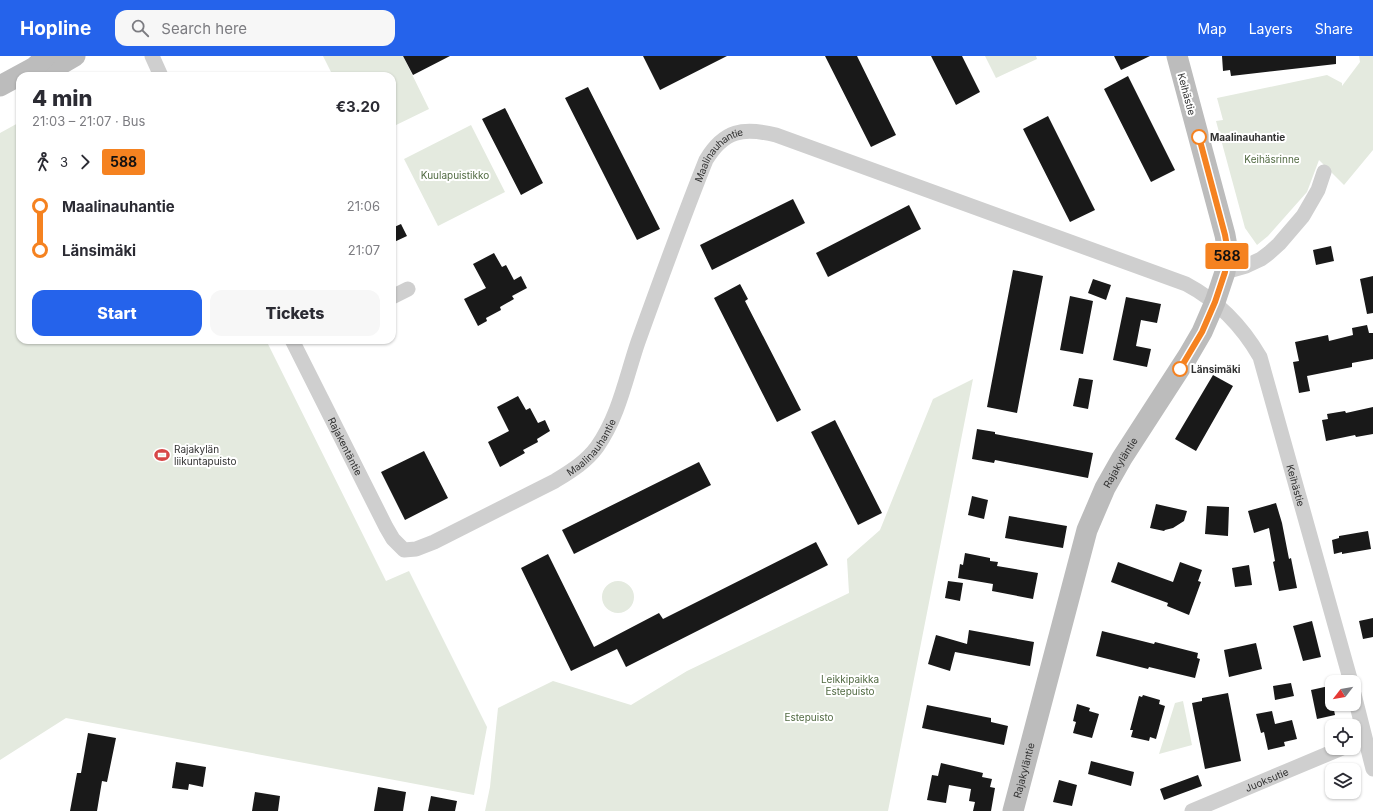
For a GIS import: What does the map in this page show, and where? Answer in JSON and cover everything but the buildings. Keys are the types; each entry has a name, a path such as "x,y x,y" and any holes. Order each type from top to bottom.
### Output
{"street":[{"path":"24,72 41,62 62,63 75,56"},
{"name":"Keihästie","path":"1177,56 1225,235 1228,252 1225,272"},
{"path":"151,57 159,72"},
{"path":"0,86 16,77"},
{"name":"Maalinauhantie","path":"404,550 416,549 434,542 555,481 574,470 585,461 594,450 612,420 640,337 706,160 722,140 738,132 759,131 803,144 1186,284 1199,290 1215,302"},
{"path":"1225,272 1246,266 1261,259 1278,244 1303,216 1318,190 1324,172"},
{"name":"Rajakyläntie","path":"1013,811 1087,530 1105,488 1122,458 1202,332 1215,302 1225,272"},
{"path":"396,295 408,289"},
{"name":"Keihästie","path":"1215,302 1244,332 1260,357 1349,675"},
{"name":"Rajakentäntie","path":"299,344 386,527 393,539 404,550"},
{"path":"1361,742 1373,769"},
{"name":"Juoksutie","path":"1192,811 1325,755"}],"green space":[{"path":"323,56 403,56 429,109 396,125 396,72 331,72"},
{"path":"985,56 1036,56 1037,59 996,78"},
{"name":"Keihäsrinne","path":"1359,56 1373,56 1373,150 1344,185 1319,160 1307,192 1268,236 1257,245 1245,228 1216,121 1223,120 1217,98 1327,75 1342,83 1342,86 1360,62"},
{"name":"Rajakylän liikuntapuisto","path":"16,124 16,344 268,344 386,581 409,571 487,727 474,795 66,718 0,760 0,133"},
{"name":"Kuulapuistikko","path":"471,125 505,192 438,226 404,159"},
{"name":"Estepuisto","path":"973,379 888,811 485,811 490,787 498,708 553,681 631,705 687,671 849,593 847,559 880,530 933,399"},
{"path":"615,581 621,581 631,588 634,597 633,603 627,610 621,613 615,613 605,606 602,600 602,594 609,584"},
{"path":"1183,701 1192,745 1159,754 1175,703"}],"bus line":[{"name":"588","path":"1180,369 1202,332 1215,302 1225,272 1228,252 1225,235 1199,137"}],"place":[{"name":"Maalinauhantie","path":"1199,137"},
{"name":"Länsimäki","path":"1180,369"},
{"name":"Rajakylän liikuntapuisto","path":"162,455"}],"park label":[{"name":"Leikkipaikka Estepuisto","path":"850,684"}]}
